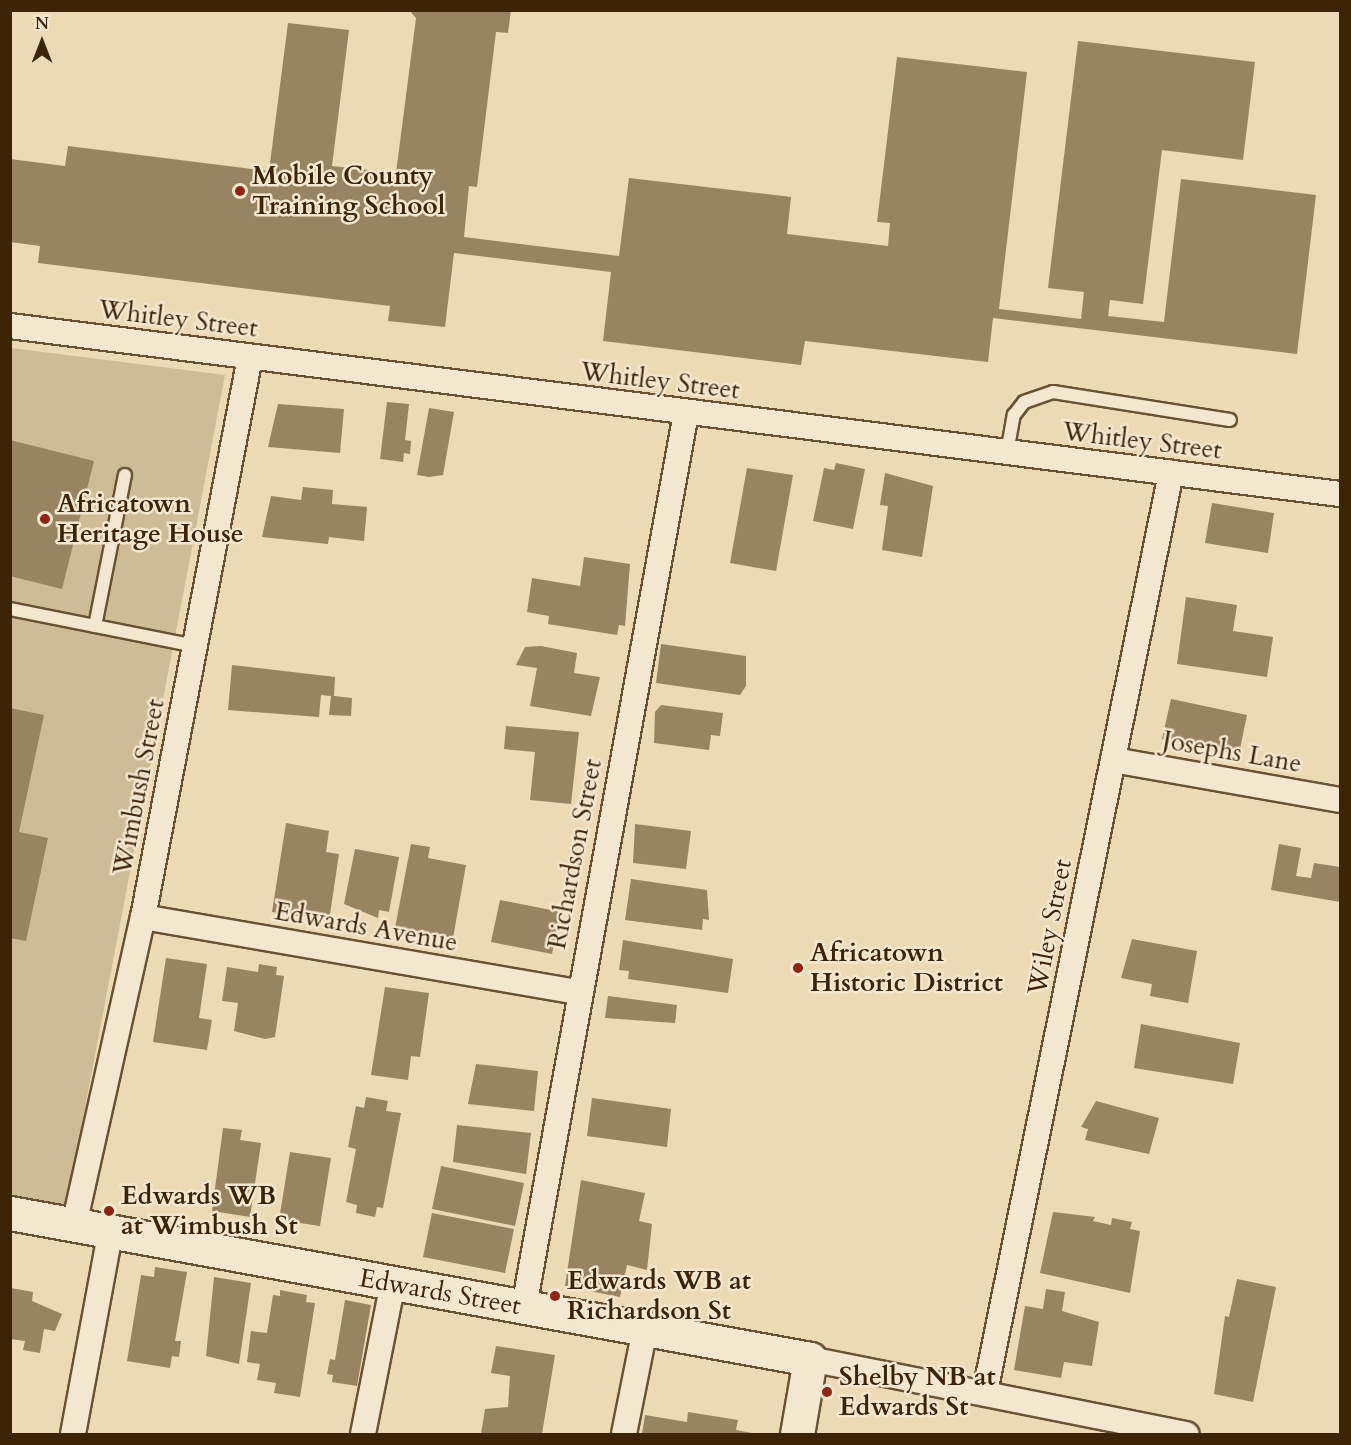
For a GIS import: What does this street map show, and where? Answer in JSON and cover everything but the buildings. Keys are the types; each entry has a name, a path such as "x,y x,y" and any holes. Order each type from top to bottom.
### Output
{"street":[{"name":"Whitley Street","path":"10,326 1341,494"},
{"name":"Wimbush Street","path":"74,1225 143,917 250,357"},
{"name":"Richardson Street","path":"524,1307 579,992 686,413"},
{"name":"Wiley Street","path":"985,1392 1171,473"},
{"name":"Josephs Lane","path":"1113,760 1341,800"},
{"name":"Edwards Avenue","path":"143,917 579,992"},
{"name":"Edwards Street","path":"10,1213 110,1234 810,1359 1187,1434"},
{"path":"73,1434 110,1234"},
{"path":"363,1434 393,1284"},
{"path":"624,1434 645,1329"},
{"path":"797,1434 810,1359"}],"lane":[{"path":"1006,453 1014,414 1024,402 1053,392 1230,420"},
{"path":"95,626 125,475"},
{"path":"10,609 195,646"}],"shaded area":[{"path":"11,348 225,375 66,1207 11,1195"}],"place":[{"name":"Mobile County Training School","path":"240,191"},
{"name":"Africatown Heritage House","path":"45,519"},
{"name":"Africatown Historic District","path":"798,968"},
{"name":"Edwards WB at Wimbush St","path":"109,1211"},
{"name":"Edwards WB at Richardson St","path":"555,1296"},
{"name":"Shelby NB at Edwards St","path":"827,1392"}]}
